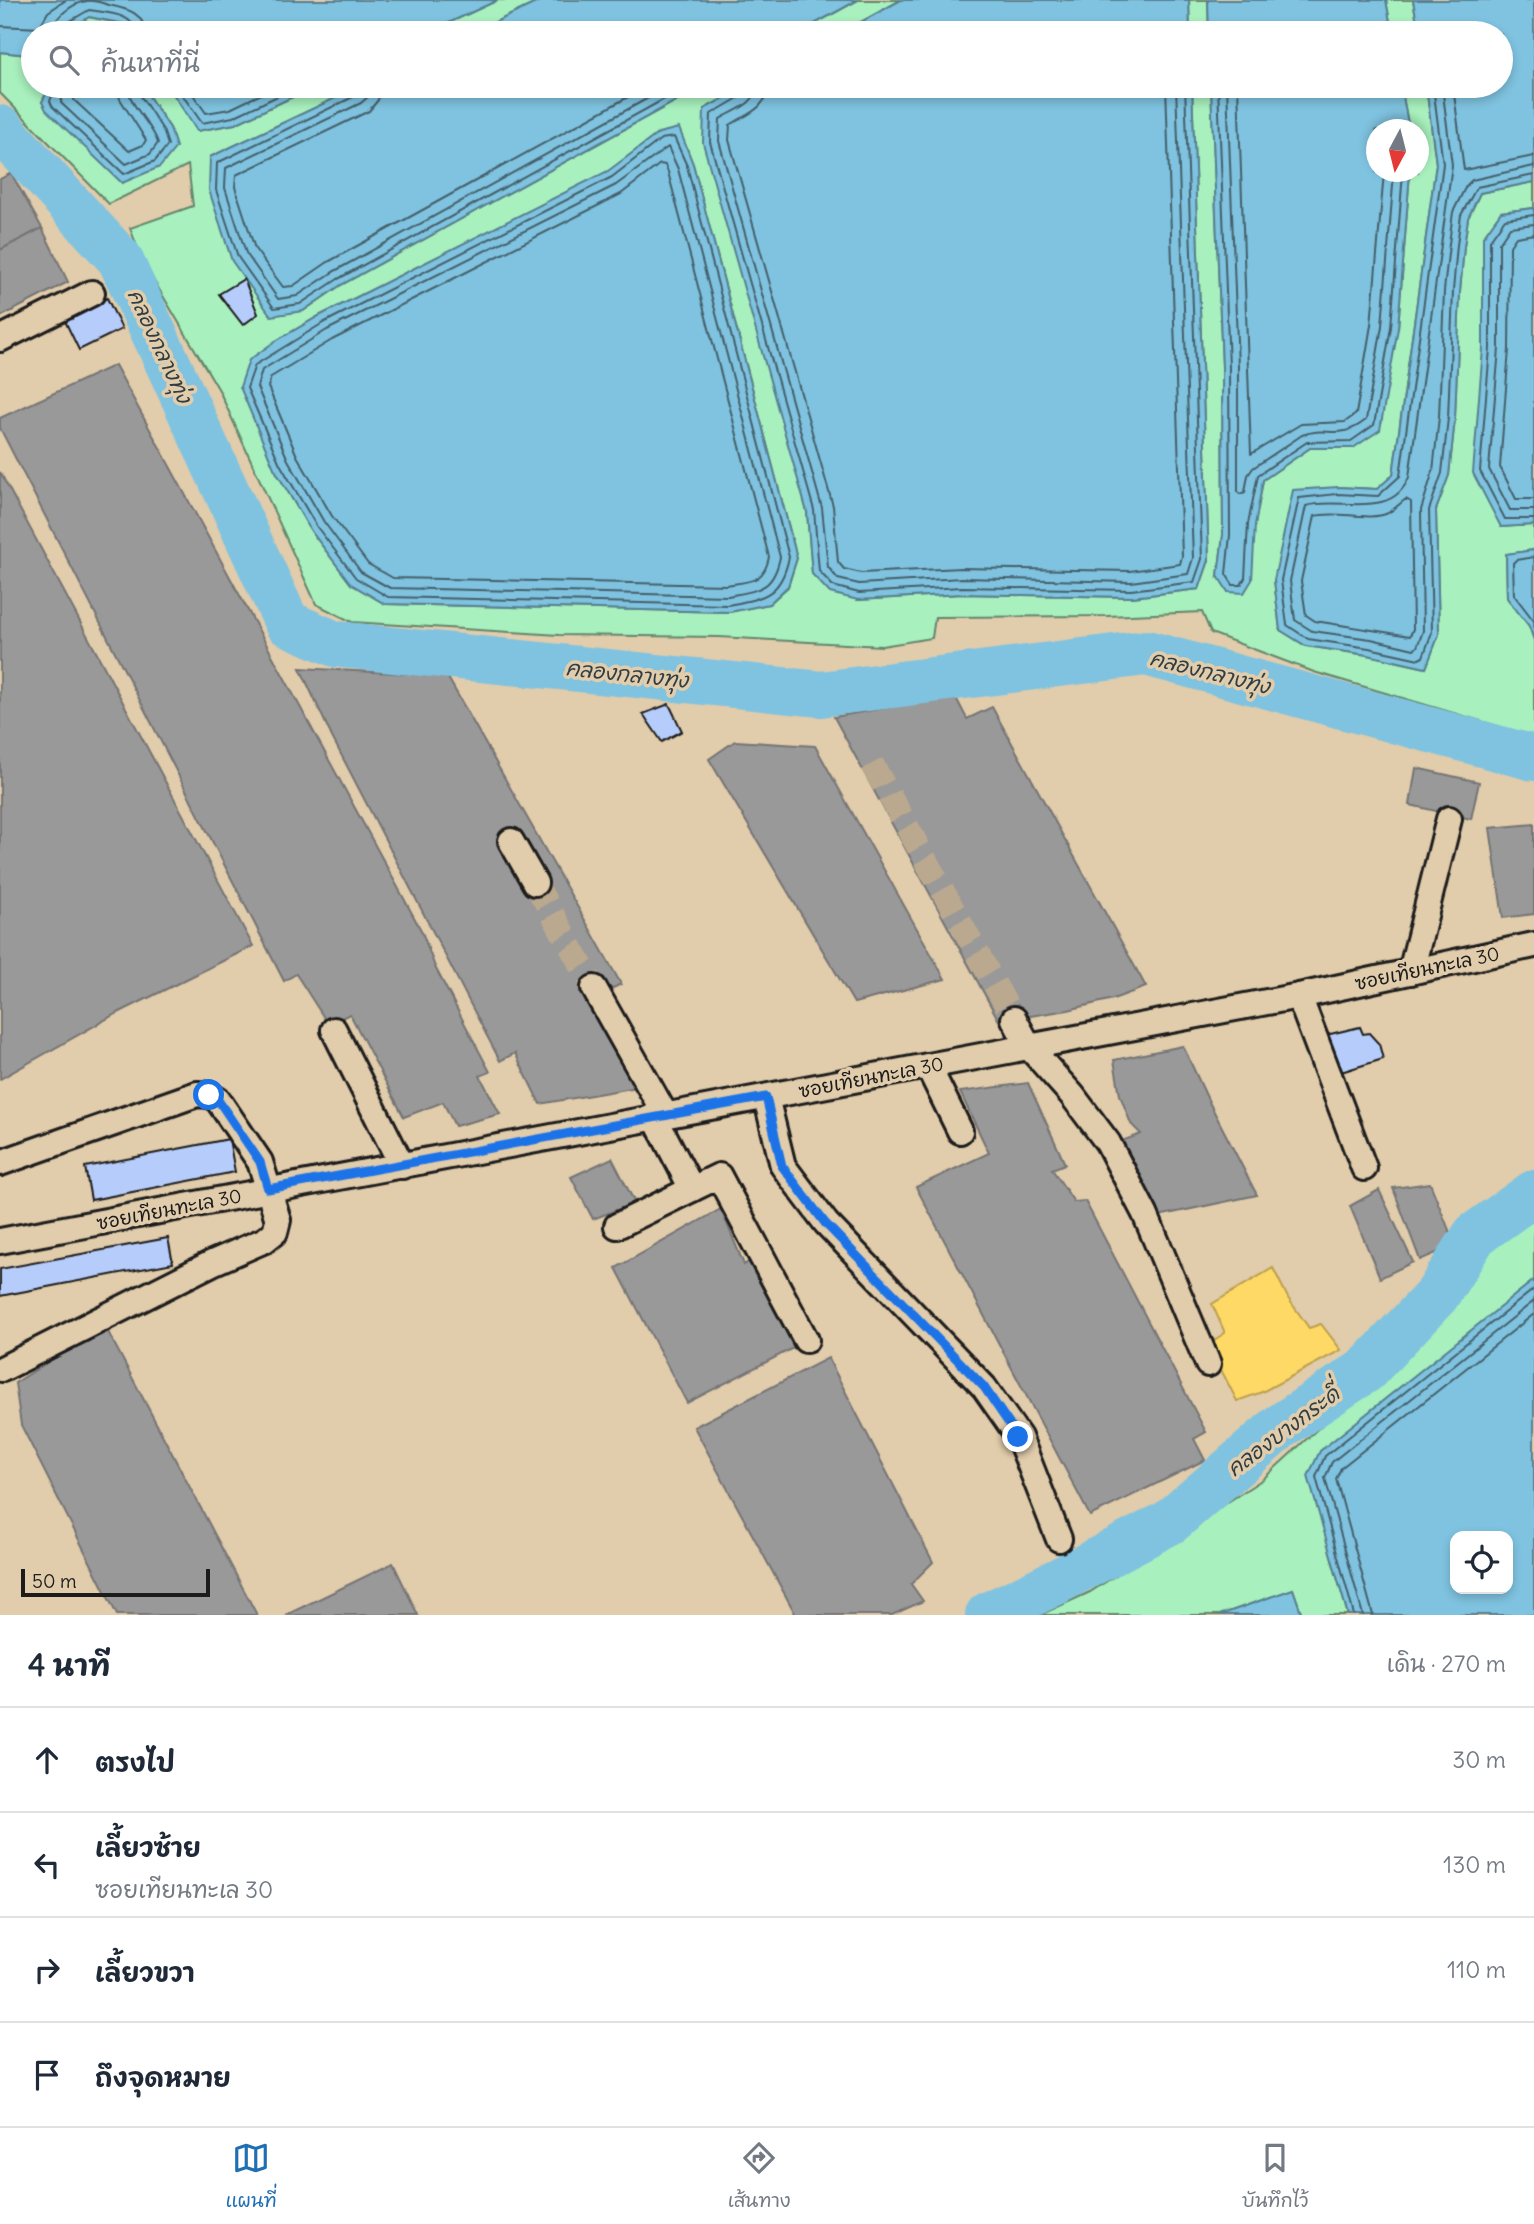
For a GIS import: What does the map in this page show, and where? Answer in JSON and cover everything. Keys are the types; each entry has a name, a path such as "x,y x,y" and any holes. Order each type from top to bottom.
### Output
{"street":[{"path":"0,339 92,293"},
{"path":"1411,972 1449,819"},
{"path":"511,841 535,883"},
{"name":"ซอยเทียนทะเล 30","path":"0,1241 1299,996 1534,945"},
{"path":"594,988 660,1117 692,1189"},
{"path":"1299,996 1364,1168"},
{"path":"1014,1019 1029,1047 1072,1095 1108,1143 1145,1214 1208,1364"},
{"path":"334,1030 402,1166"},
{"path":"928,1066 960,1131"},
{"path":"0,1163 203,1094 218,1100 260,1162 278,1220 275,1232 265,1240 212,1263 2,1369"},
{"path":"766,1097 782,1166 825,1223 984,1387 1018,1437 1059,1539"},
{"path":"617,1226 719,1176 806,1340"}],"green space":[{"path":"498,0 542,0 497,21 453,21"},
{"path":"858,0 901,0 863,21 820,21"},
{"path":"1189,0 1208,0 1209,21 1190,21"},
{"path":"1386,0 1413,0 1417,21 1390,21"},
{"path":"89,17 107,21 82,21"},
{"path":"0,52 21,54 21,98 44,98 42,102 170,128 150,98 176,98 198,131 235,124 290,98 335,98 210,157 303,311 341,285 681,98 724,98 704,109 807,512 812,574 858,600 962,594 1132,597 1199,589 1209,560 1192,98 1211,98 1222,367 1223,535 1218,576 1255,525 1263,480 1310,448 1353,448 1398,328 1409,182 1429,182 1429,119 1407,119 1403,98 1428,98 1436,164 1393,475 1377,489 1338,487 1274,580 1280,630 1306,646 1368,655 1426,668 1439,634 1436,510 1449,475 1455,418 1460,292 1468,218 1480,193 1534,182 1534,208 1501,212 1483,237 1483,348 1501,527 1534,525 1534,550 1506,554 1507,598 1529,626 1534,640 1534,740 1498,726 1314,672 1211,633 1202,612 1107,616 935,617 932,638 882,646 719,637 559,635 352,622 316,604 219,390 144,264 130,228 193,206 188,165 109,204 0,93","holes":["679,129 693,164 797,558 788,587 769,604 729,612 385,604 351,584 311,531 274,468 274,342 319,316 609,171 659,133"]},
{"path":"1534,1216 1534,1280 1506,1303 1332,1560 1348,1615 1302,1615 1293,1589 1220,1615 1040,1615 1090,1592 1263,1479 1408,1346 1481,1253"}],"water":[{"path":"0,0 498,0 453,21 110,21 89,17 82,21 21,21 21,54 0,52"},
{"path":"542,0 858,0 820,21 497,21"},
{"path":"901,0 1189,0 1190,21 863,21"},
{"path":"1208,0 1386,0 1390,21 1209,21"},
{"path":"1413,0 1534,0 1534,182 1480,193 1468,218 1460,292 1455,418 1449,475 1436,510 1439,634 1426,668 1368,655 1306,646 1280,630 1274,580 1293,490 1338,487 1377,489 1393,475 1436,164 1428,98 1513,98 1513,21 1417,21"},
{"path":"44,98 150,98 170,128 176,147 160,167 122,183 46,110 42,102"},
{"path":"176,98 290,98 235,124 197,131"},
{"path":"335,98 681,98 341,285 303,311 271,316 232,261 209,190 210,157"},
{"path":"724,98 1192,98 1209,560 1199,589 1132,597 962,594 858,600 830,593 812,574 807,512 703,143 704,109"},
{"path":"1211,98 1403,98 1407,119 1366,119 1366,182 1409,182 1398,328 1380,430 1353,448 1310,448 1263,480 1255,525 1252,580 1244,593 1228,592 1218,576 1223,535 1222,367"},
{"path":"679,128 693,164 797,558 788,586 769,604 730,612 385,604 351,584 311,531 274,468 240,387 249,360 319,316 608,171 659,133"},
{"path":"1534,208 1534,525 1501,527 1473,473 1483,348 1483,237 1501,212"},
{"path":"1534,550 1534,640 1529,626 1507,598 1506,554"},
{"path":"1534,1280 1534,1615 1348,1615 1308,1476 1320,1451"},
{"path":"1293,1589 1302,1615 1220,1615"}],"building: ที่อยู่อาศัย":[{"path":"1273,1268 1288,1298 1309,1328 1321,1324 1341,1350 1262,1392 1237,1401 1208,1344 1225,1333 1212,1304"}],"building: อุตสาหกรรม":[{"path":"11,173 42,228 0,250 0,179"},
{"path":"42,228 68,282 0,317 0,250"},
{"path":"115,365 422,932 435,967 490,1072 480,1076 500,1114 455,1126 443,1102 404,1117 350,1014 328,1024 296,974 284,981 0,428 0,418"},
{"path":"0,472 253,946 112,1016 0,1079"},
{"path":"300,668 447,676 621,984 589,1000 649,1085 540,1104 515,1053 500,1061 332,737"},
{"path":"955,696 967,719 992,707 1146,987 1113,999 1068,1010 999,1021 834,717"},
{"path":"735,741 815,746 945,979 854,1003 709,759"},
{"path":"1416,768 1479,782 1471,819 1410,805"},
{"path":"1534,824 1534,914 1503,918 1490,828"},
{"path":"1183,1046 1257,1195 1158,1216 1119,1142 1141,1134 1131,1124 1120,1095 1114,1060"},
{"path":"1028,1083 1065,1164 1052,1169 1074,1202 1085,1201 1206,1432 1194,1439 1205,1460 1090,1516 916,1187 989,1153 960,1092"},
{"path":"612,1158 635,1203 593,1219 571,1177"},
{"path":"1430,1183 1455,1245 1420,1260 1393,1188"},
{"path":"1379,1190 1413,1262 1380,1278 1350,1206"},
{"path":"721,1209 744,1265 751,1260 795,1347 687,1403 616,1268"},
{"path":"105,1326 257,1615 117,1615 21,1425 15,1383"},
{"path":"828,1358 933,1562 911,1584 923,1601 892,1615 796,1615 694,1427"},
{"path":"393,1563 418,1615 286,1615"}],"building: อื่นๆ":[{"path":"244,279 258,314 243,325 219,294"},
{"path":"107,298 122,329 79,350 64,319"},
{"path":"669,704 682,731 662,742 643,714"},
{"path":"1360,1027 1363,1034 1369,1033 1379,1044 1383,1059 1341,1072 1326,1035"},
{"path":"229,1139 235,1172 91,1200 85,1167"},
{"path":"168,1238 173,1263 0,1296 0,1269"}],"waterway":[{"name":"คลองกลางทุ่ง","path":"0,128 120,259 287,623 335,644 821,694 1146,653 1534,758"},
{"name":"คลองบางกระดี่","path":"988,1615 1170,1522 1281,1426 1366,1370 1437,1295 1475,1235 1534,1193"}],"tunnel":[{"path":"872,764 1014,1019"},
{"path":"535,883 594,988"}],"route":[{"path":"209,1095 218,1100 260,1162 268,1189 766,1097 782,1166 825,1223 984,1387 1018,1437"}]}
